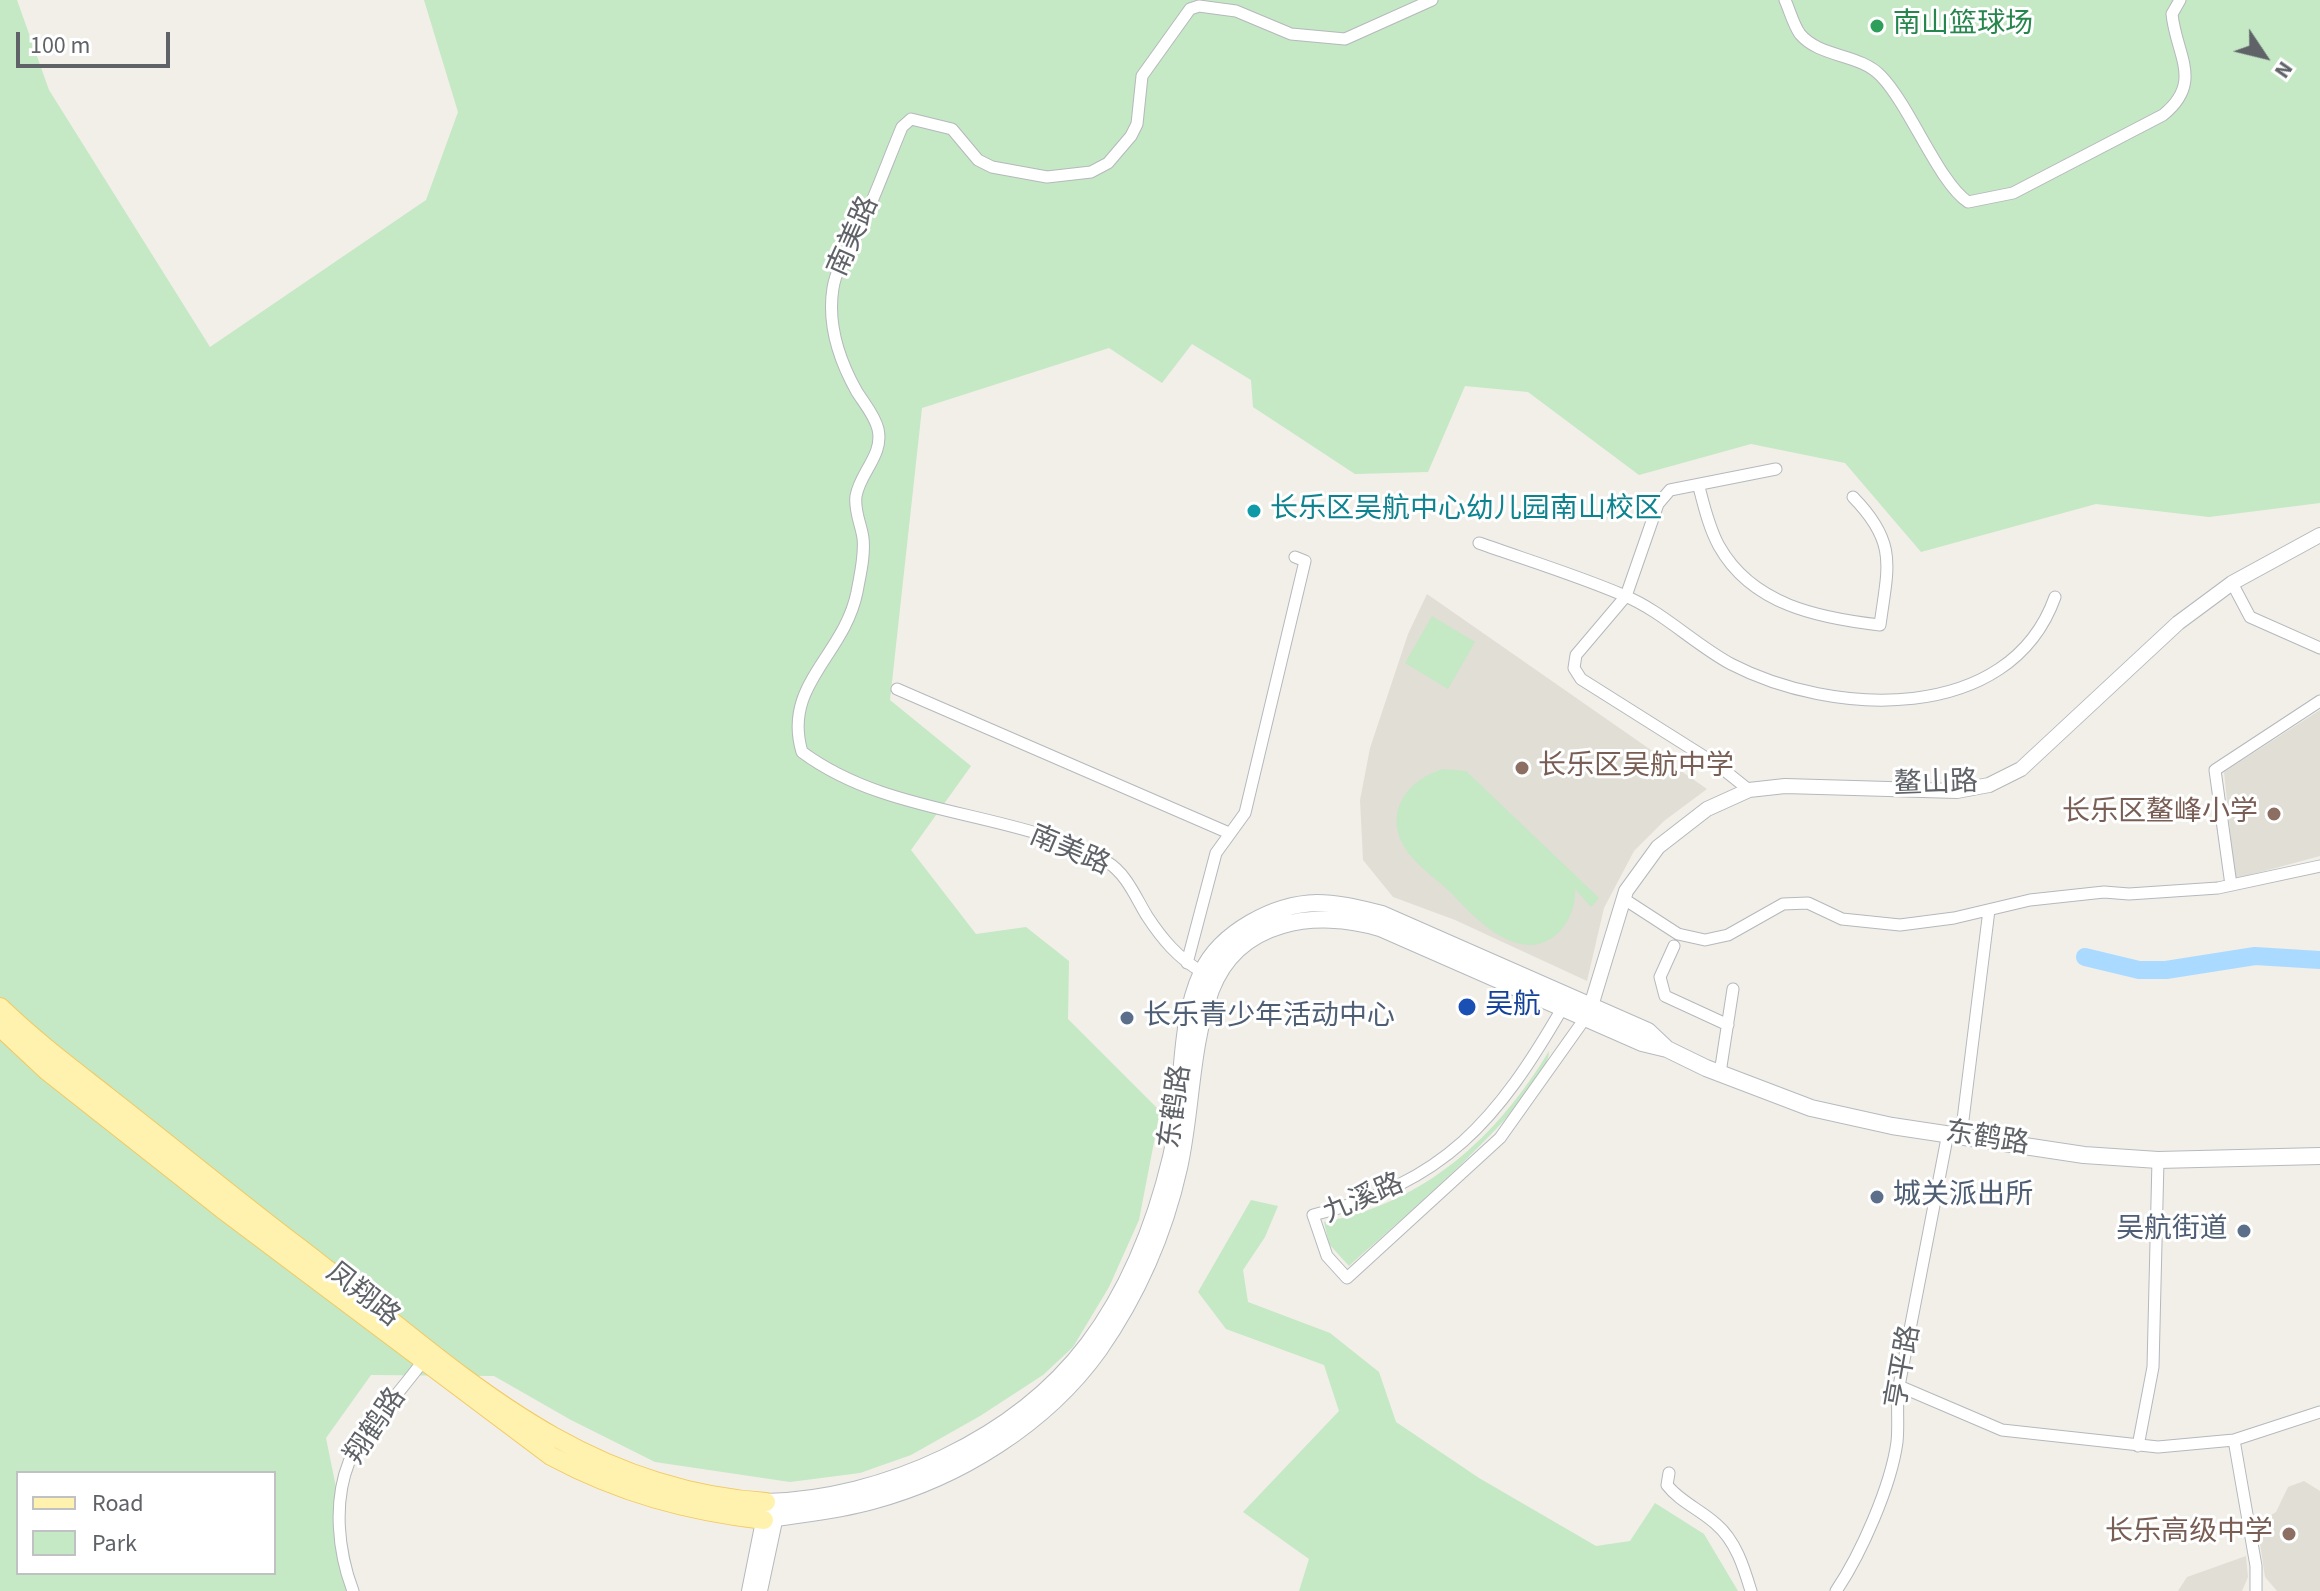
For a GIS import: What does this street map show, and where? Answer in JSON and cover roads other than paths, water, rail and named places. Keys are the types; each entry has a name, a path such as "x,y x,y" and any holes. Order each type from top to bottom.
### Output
{"main road":[{"name":"东鹤路","path":"772,1510 852,1492 929,1464 966,1445 1034,1399 1086,1347 1123,1290 1157,1209 1171,1153 1193,1001 1202,972 1224,943 1251,922 1315,903 1348,905 1382,914 1589,1012 1642,1043 1667,1049 1811,1108 1849,1118 2084,1155 2158,1160 2320,1156"},
{"name":"东鹤路","path":"772,1510 871,1502 943,1475 1017,1432 1046,1408 1097,1352 1133,1295 1163,1231 1179,1168 1195,1056 1212,987 1238,950 1258,935 1289,921 1318,918 1355,921 1403,937 1563,1007 1589,1012"},
{"name":"凤翔路","path":"0,1007 42,1046 172,1150 519,1418 590,1458 665,1487 772,1510"},
{"name":"凤翔路","path":"0,1027 47,1071 528,1441 610,1486 663,1503 772,1510"}],"street":[{"name":"南美路","path":"1202,972 1167,945 1126,881 1108,863 1053,841 887,795 816,762 802,752 796,714 801,697 851,617 857,595 863,552 856,495 876,453 879,438 877,425 842,366 833,335 832,290 838,269 864,220 902,127 911,119 952,129 978,160 992,167 1047,177 1091,172 1122,150 1131,136 1137,124 1142,76 1190,9 1199,6 1236,11 1291,34 1345,39 1432,0"},
{"path":"1785,0 1801,35 1817,47 1857,60 1882,77 1951,186 1968,202 1979,202 2025,187 2163,115 2176,105 2182,96 2186,78 2172,14 2180,0"},
{"path":"1749,790 1719,766 1581,679 1574,668 1576,655 1626,596 1658,504 1670,490 1699,487 1776,469"},
{"path":"1699,487 1717,544 1733,567 1761,589 1802,613 1880,625 1889,553 1870,514 1853,497"},
{"name":"鳌山路","path":"1589,1012 1624,899 1640,870 1674,833 1707,809 1749,790 1785,786 1957,791 1989,785 2021,769 2178,623 2232,583 2320,535"},
{"path":"1479,543 1626,596 1732,664 1832,699 1882,702 1948,692 1986,678 2022,648 2048,616 2055,597"},
{"path":"1187,963 1216,853 1245,813 1305,561 1295,557"},
{"path":"2232,583 2250,617 2320,648"},
{"path":"897,689 1229,833"},
{"path":"2231,885 2215,770 2320,701"},
{"path":"1624,899 1678,934 1705,940 1728,935 1783,904 1808,903 1842,919 1900,925 2030,900 2104,892 2129,894 2231,885 2320,866"},
{"name":"亨平路","path":"1836,1591 1866,1536 1897,1441 1895,1410 1899,1386 1955,1134 1989,910"},
{"path":"1674,946 1660,977 1665,996 1728,1025"},
{"path":"1720,1073 1733,989"},
{"name":"九溪路","path":"1563,1007 1511,1091 1466,1140 1427,1171 1401,1186 1370,1200 1313,1215 1327,1256 1347,1278 1500,1138 1589,1012"},
{"path":"2138,1446 2153,1367 2158,1160"},
{"name":"翔鹤路","path":"353,1591 340,1537 342,1486 350,1459 423,1361"},
{"path":"1899,1386 2002,1430 2138,1446 2173,1448 2234,1440 2320,1412"},
{"path":"2234,1440 2256,1566 2256,1591"},
{"path":"1669,1473 1667,1485 1672,1492 1719,1526 1732,1543 1751,1591"},
{"path":"749,1591 772,1510"},
{"path":"760,1591 772,1510"}],"waterway":[{"path":"2085,957 2139,970 2166,970 2255,956 2320,960"}],"place":[{"name":"南山篮球场","path":"1877,26"},
{"name":"长乐区吴航中心幼儿园南山校区","path":"1254,511"},
{"name":"长乐区吴航中学","path":"1522,768"},
{"name":"长乐区鳌峰小学","path":"2274,814"},
{"name":"吴航","path":"1467,1007"},
{"name":"长乐青少年活动中心","path":"1127,1018"},
{"name":"城关派出所","path":"1877,1197"},
{"name":"吴航街道","path":"2244,1231"},
{"name":"长乐高级中学","path":"2289,1534"}]}
